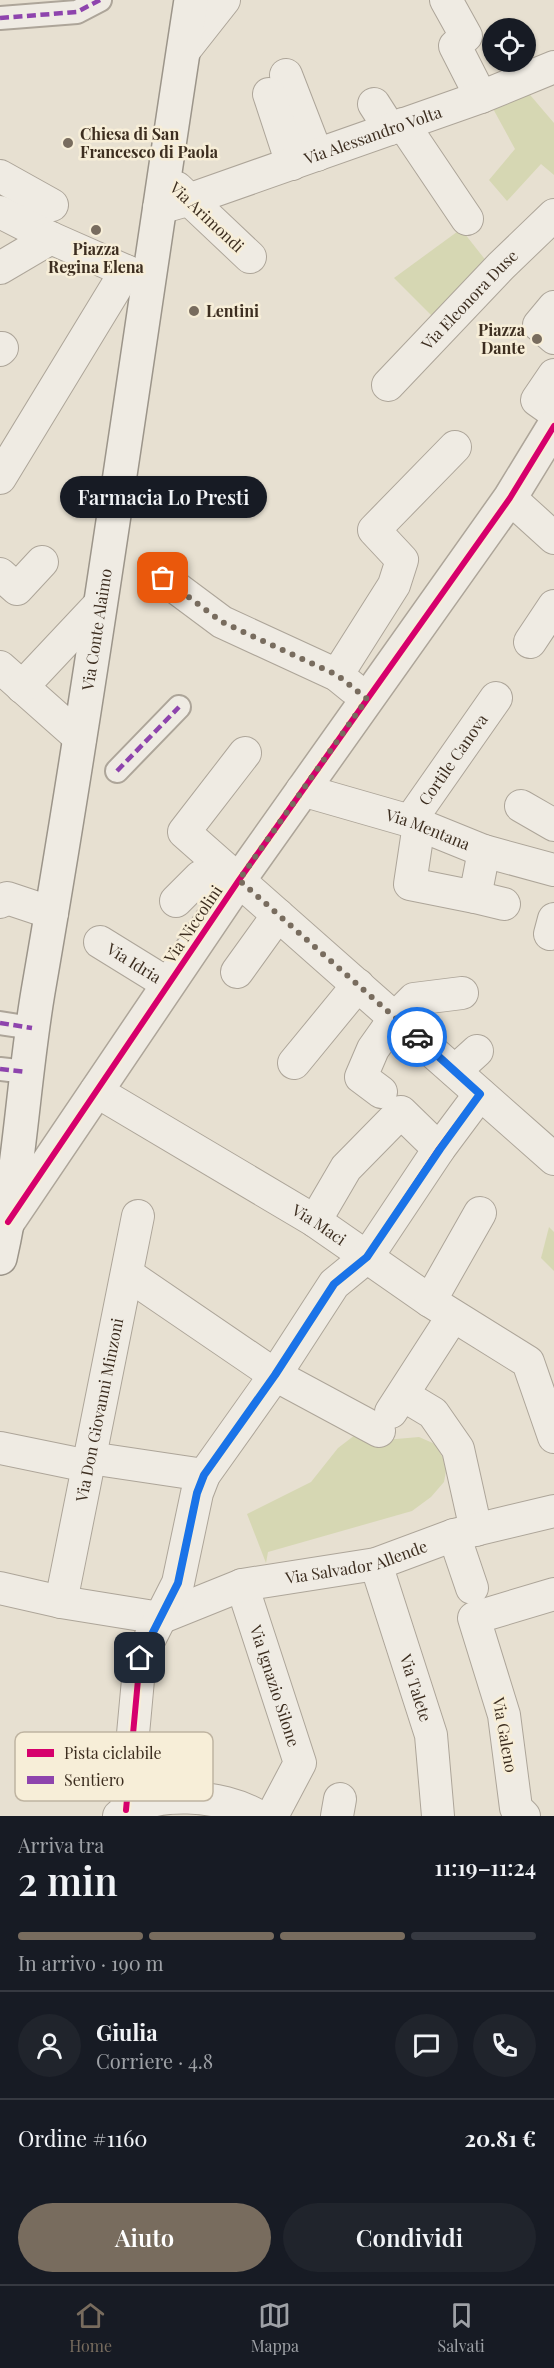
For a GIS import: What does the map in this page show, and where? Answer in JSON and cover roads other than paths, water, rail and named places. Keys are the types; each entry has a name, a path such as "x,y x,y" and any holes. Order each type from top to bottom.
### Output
{"main road":[{"name":"Via Conte Alaimo","path":"0,1258 8,1222 7,1176 13,1071 32,1028 52,913 100,604 136,276 162,193 191,0"},
{"name":"Via Niccolini","path":"8,1222 232,889 510,498 554,426"}],"street":[{"path":"0,18 77,12 100,0"},
{"path":"183,52 224,0"},
{"path":"446,0 466,36 455,46 481,97"},
{"name":"Via Alessandro Volta","path":"190,199 304,159 389,119 481,97 554,67"},
{"path":"277,84 304,159"},
{"path":"389,119 466,219"},
{"path":"0,176 52,204"},
{"name":"Via Arimondi","path":"162,193 190,199 250,257"},
{"path":"0,212 51,238 136,276 0,478"},
{"name":"Via Eleonora Duse","path":"388,385 501,266 554,214"},
{"path":"0,268 51,238"},
{"path":"554,308 539,325 554,338"},
{"path":"554,375 537,400 554,412"},
{"path":"337,675 394,585 402,560 374,530 455,447"},
{"path":"510,498 554,538"},
{"path":"0,574 17,589 42,562"},
{"path":"163,578 222,622 337,675 367,699"},
{"path":"80,738 11,677 100,604"},
{"path":"530,642 554,606"},
{"name":"Cortile Canova","path":"414,822 496,698"},
{"path":"117,771 179,707"},
{"path":"232,889 184,832 245,753"},
{"name":"Via Mentana","path":"302,790 414,822 484,850 551,861"},
{"path":"521,806 554,825"},
{"path":"414,822 410,884 489,900 484,850"},
{"path":"176,901 200,877 232,889 278,915 395,1018 466,1061 480,1094 554,1158"},
{"path":"0,902 7,898 52,913"},
{"path":"237,972 278,915"},
{"name":"Via Idria","path":"100,942 168,984"},
{"path":"294,1063 358,985"},
{"path":"381,1092 361,1077 373,1049 395,1018 414,999 462,993"},
{"path":"0,1023 32,1028"},
{"name":"Via Maci","path":"96,1091 315,1221 441,1308 528,1362 554,1437"},
{"path":"131,1732 140,1658 178,1583 197,1493 204,1475 275,1375 334,1284 367,1257 480,1094"},
{"path":"315,1221 346,1168 401,1112 440,1149"},
{"path":"379,1431 403,1395 480,1213"},
{"name":"Via Don Giovanni Minzoni","path":"61,1602 138,1216"},
{"path":"127,1274 275,1375 379,1431 433,1413"},
{"path":"403,1395 433,1413 458,1449 472,1587"},
{"path":"0,1448 89,1462 204,1475"},
{"name":"Via Salvador Allende","path":"160,1618 242,1585 376,1564 465,1532 554,1511"},
{"name":"Via Talete","path":"376,1564 431,1735 438,1816"},
{"name":"Via Ignazio Silone","path":"242,1585 300,1763 272,1816"},
{"path":"0,1588 61,1602 160,1618"},
{"name":"Via Galeno","path":"516,1813 504,1715 474,1618 554,1594"},
{"path":"213,1799 246,1809 258,1816"},
{"path":"122,1813 156,1801"}],"place":[{"name":"Chiesa di San Francesco di Paola","path":"68,143"},
{"name":"Piazza Regina Elena","path":"96,230"},
{"name":"Lentini","path":"194,311"},
{"name":"Piazza Dante","path":"537,339"},
{"name":"Farmacia Lo Presti","path":"163,578"}]}
